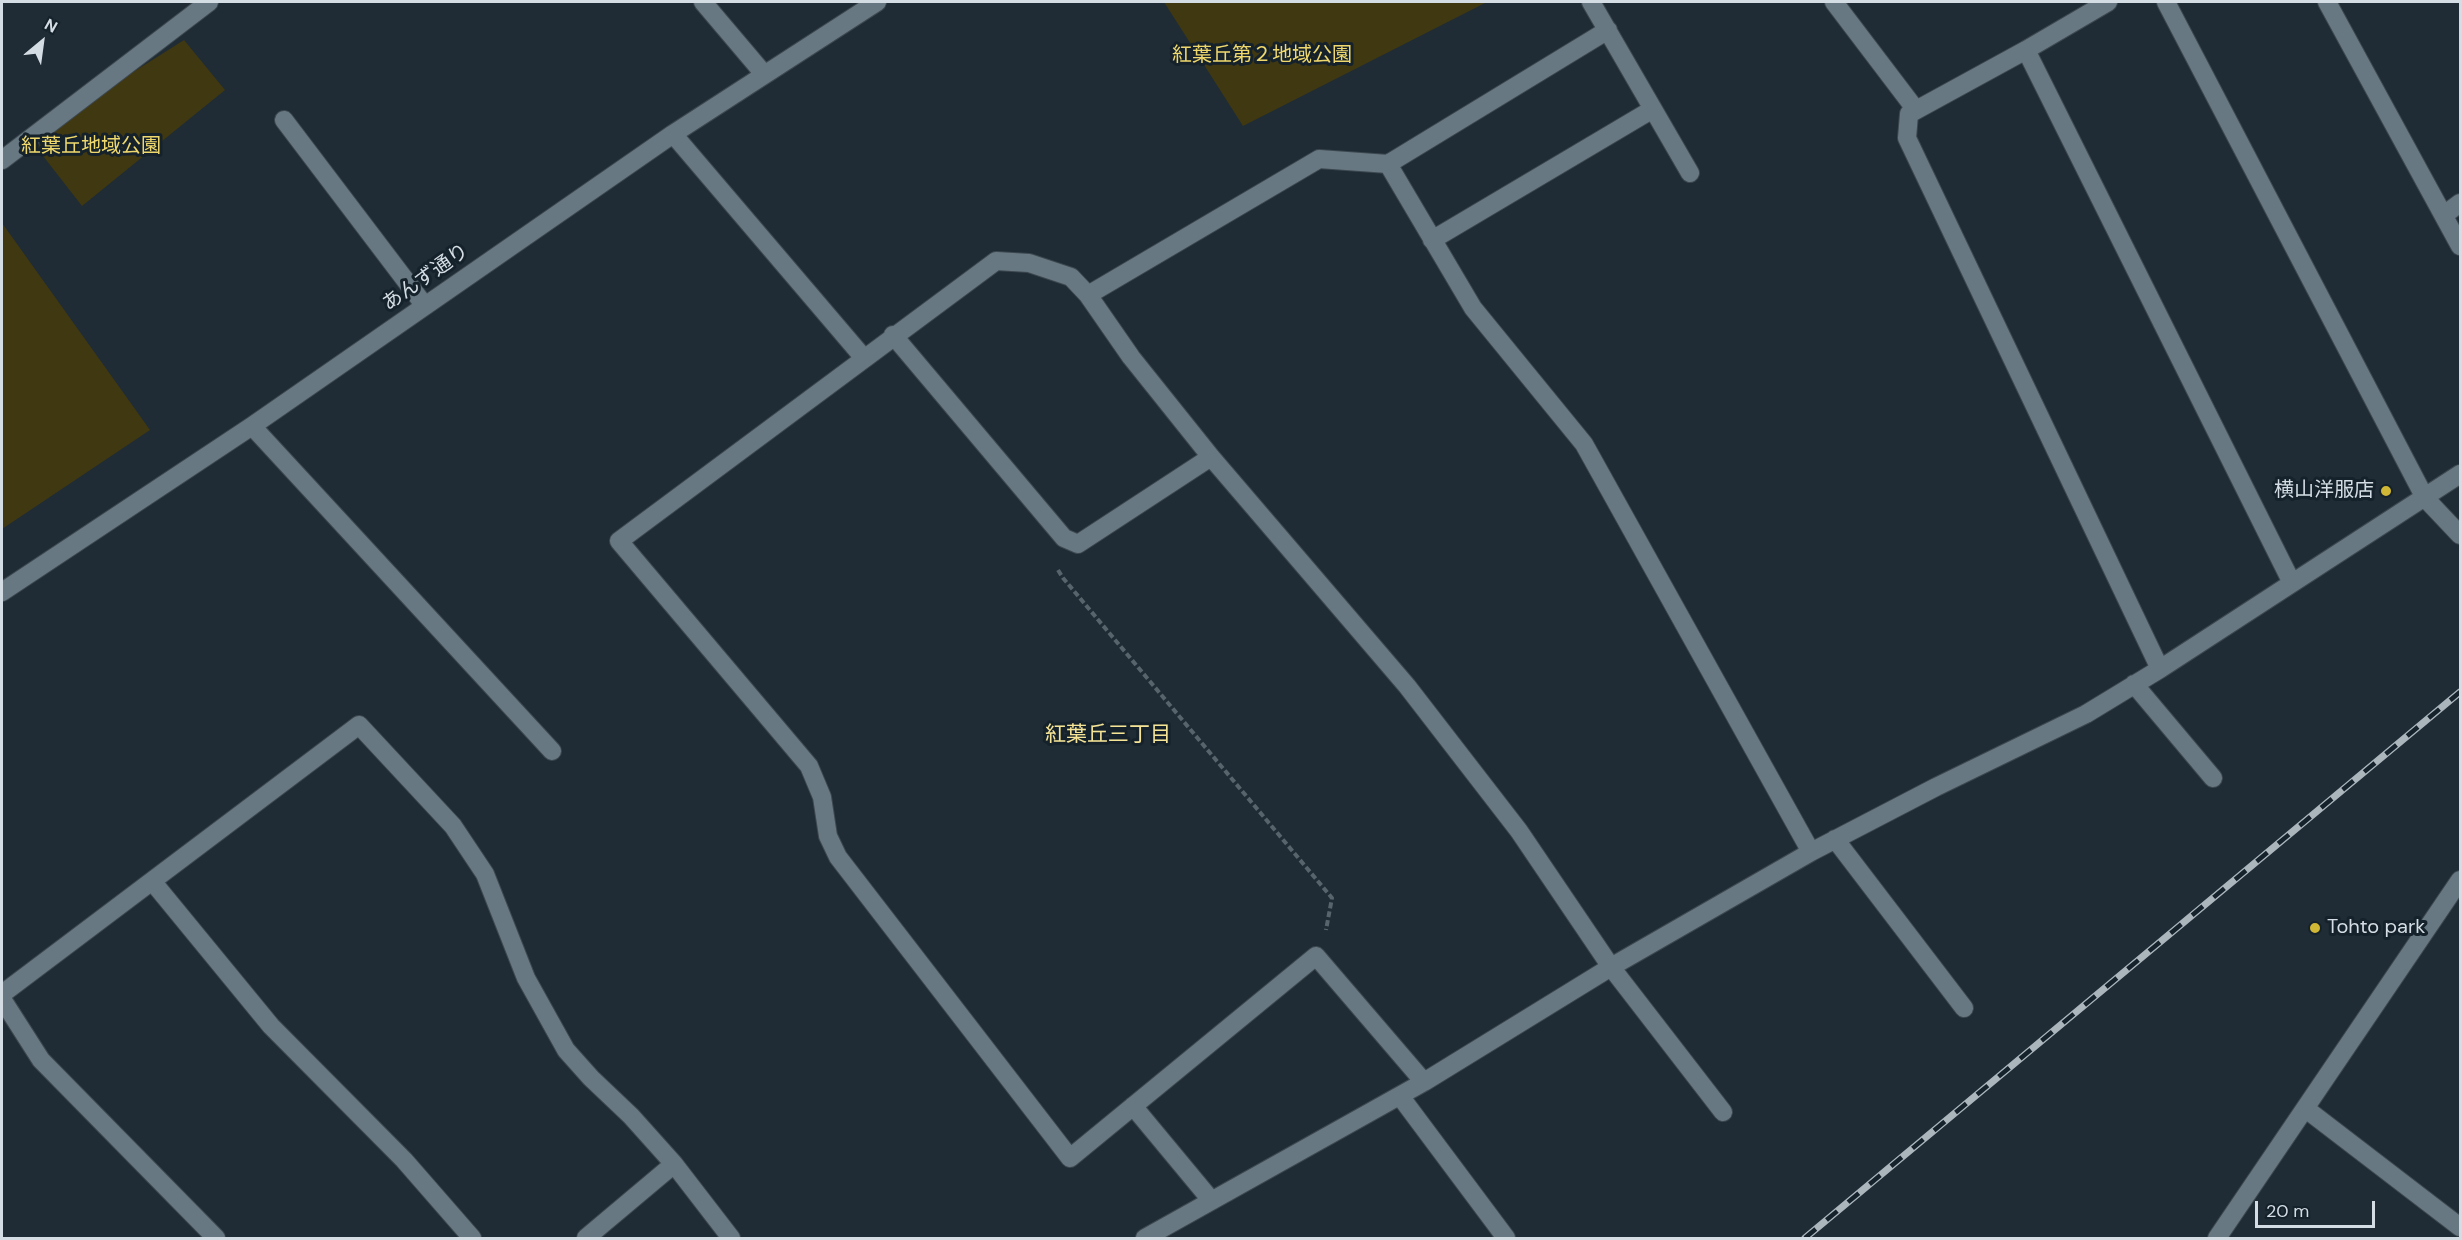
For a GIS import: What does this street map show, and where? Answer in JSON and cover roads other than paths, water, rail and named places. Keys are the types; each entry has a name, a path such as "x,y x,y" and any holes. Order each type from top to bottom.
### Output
{"street":[{"path":"2,160 209,2"},
{"path":"703,2 764,74"},
{"name":"あんず通り","path":"2,592 252,426 673,134 877,2"},
{"path":"1590,2 1690,173"},
{"path":"1834,2 1916,110"},
{"path":"2108,2 1909,114 1907,138 2160,669"},
{"path":"2166,2 2425,498 2460,535"},
{"path":"2327,2 2460,246"},
{"path":"1088,296 1319,159 1388,164 1608,30"},
{"path":"2026,50 2292,584"},
{"path":"1432,240 1653,109"},
{"path":"284,120 425,306"},
{"path":"673,134 863,357"},
{"path":"1388,164 1473,308 1584,444 1811,852"},
{"path":"2444,215 2460,203"},
{"path":"1424,1082 1316,956 1070,1158 838,857 828,836 822,797 809,766 619,541 863,357 996,261 1029,263 1071,278 1088,296 1131,357 1211,457 1407,686 1519,831 1611,967 1723,1112"},
{"path":"894,335 1064,538 1078,544 1211,457"},
{"path":"252,426 552,752"},
{"path":"1145,1239 1400,1096 1611,967 1811,852 1936,787 2086,714 2160,669 2460,474"},
{"path":"2134,684 2213,777"},
{"path":"2,994 358,724 453,826 485,874 526,978 566,1050 674,1164 731,1239"},
{"path":"1835,839 1964,1008"},
{"path":"152,881 271,1026 404,1161 472,1239"},
{"path":"2217,1239 2460,881"},
{"path":"2,999 41,1060 216,1239"},
{"path":"1400,1096 1506,1239"},
{"path":"1133,1106 1211,1200"},
{"path":"2306,1109 2460,1227"},
{"path":"586,1239 674,1164"}],"railway":[{"path":"1805,1238 2460,692"}],"place":[{"name":"横山洋服店","path":"2386,491"},
{"name":"Tohto park","path":"2315,928"}],"district":[{"name":"紅葉丘三丁目","path":"1108,735"}],"park label":[{"name":"紅葉丘第２地域公園","path":"1262,56"},
{"name":"紅葉丘地域公園","path":"91,147"}]}
